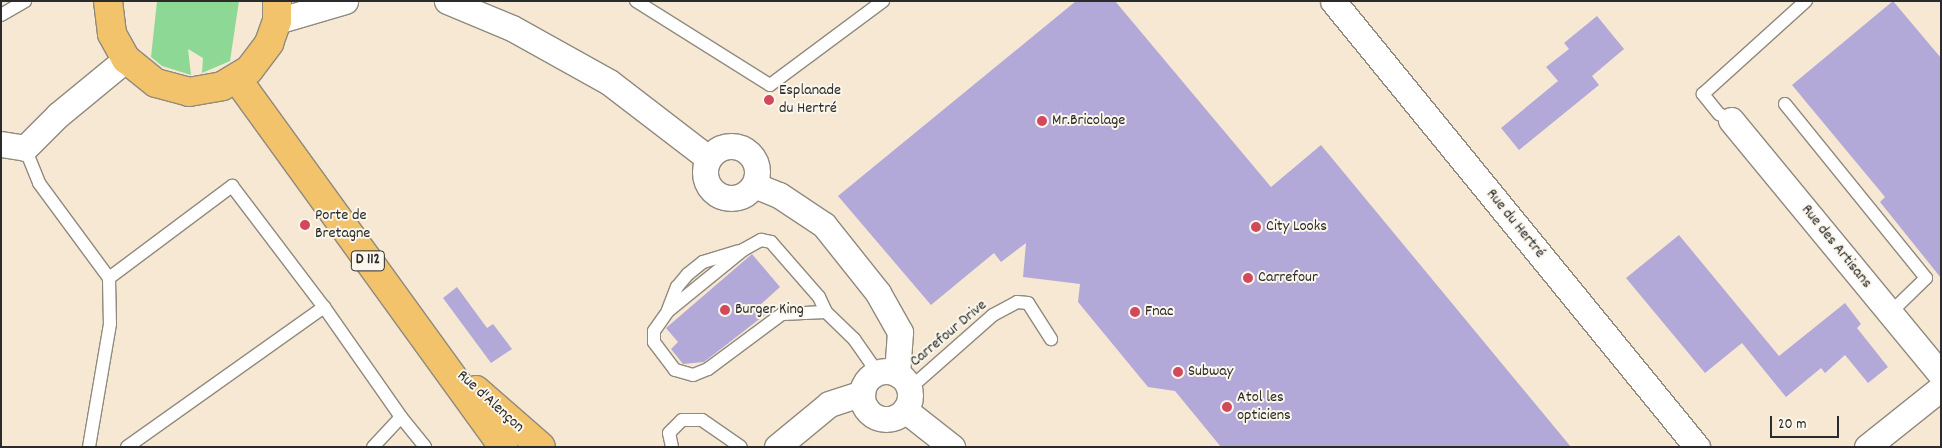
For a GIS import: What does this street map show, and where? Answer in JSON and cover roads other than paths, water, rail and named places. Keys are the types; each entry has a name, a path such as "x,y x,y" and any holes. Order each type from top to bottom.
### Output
{"main road":[{"path":"108,1 112,34 126,59 140,74 172,89 206,90 237,79 260,59 277,11"},
{"name":"Rue d'Alençon","path":"237,79 300,162 397,302 440,358 503,447"},
{"name":"Rue d'Alençon","path":"440,358 541,447"}],"street":[{"path":"277,11 345,1"},
{"path":"447,1 512,28 610,82 708,158"},
{"name":"Rue du Hertré","path":"1333,1 1697,447"},
{"path":"13,146 58,115 126,59"},
{"name":"Rue des Artisans","path":"1731,120 1941,375"},
{"path":"722,147 740,147 748,151 757,167 754,184 742,195 725,197 718,194 705,174 708,158 722,147"},
{"path":"754,184 780,195 824,225 878,293 900,332 897,386 892,419 876,418 865,407 862,393 866,381 897,386 952,447"},
{"path":"1867,447 1941,388"},
{"path":"778,447 829,404 862,393"}],"lane":[{"path":"1,15 25,1"},
{"path":"636,1 770,85 882,1"},
{"path":"1731,120 1719,114 1703,94 1806,1"},
{"path":"1785,104 1926,278 1890,313"},
{"path":"13,146 109,278 110,324 89,447"},
{"path":"109,278 232,186 324,307 401,417 425,447"},
{"path":"826,312 782,314 708,369 694,375 675,370 654,342 654,331 668,312 743,250 761,240 771,242 820,297 826,312 897,386"},
{"name":"Carrefour Drive","path":"897,386 992,315 1017,302 1028,303 1051,339"},
{"path":"127,447 324,307"},
{"path":"374,447 401,417"},
{"path":"672,447 669,433 682,420 702,420 741,447"}],"place":[{"name":"Esplanade du Hertré","path":"769,100"},
{"name":"Mr.Bricolage","path":"1042,121"},
{"name":"Porte de Bretagne","path":"305,225"},
{"name":"City Looks","path":"1256,227"},
{"name":"Carrefour","path":"1248,278"},
{"name":"Burger King","path":"725,310"},
{"name":"Fnac","path":"1135,312"},
{"name":"Subway","path":"1178,372"},
{"name":"Atol les opticiens","path":"1227,407"}]}
